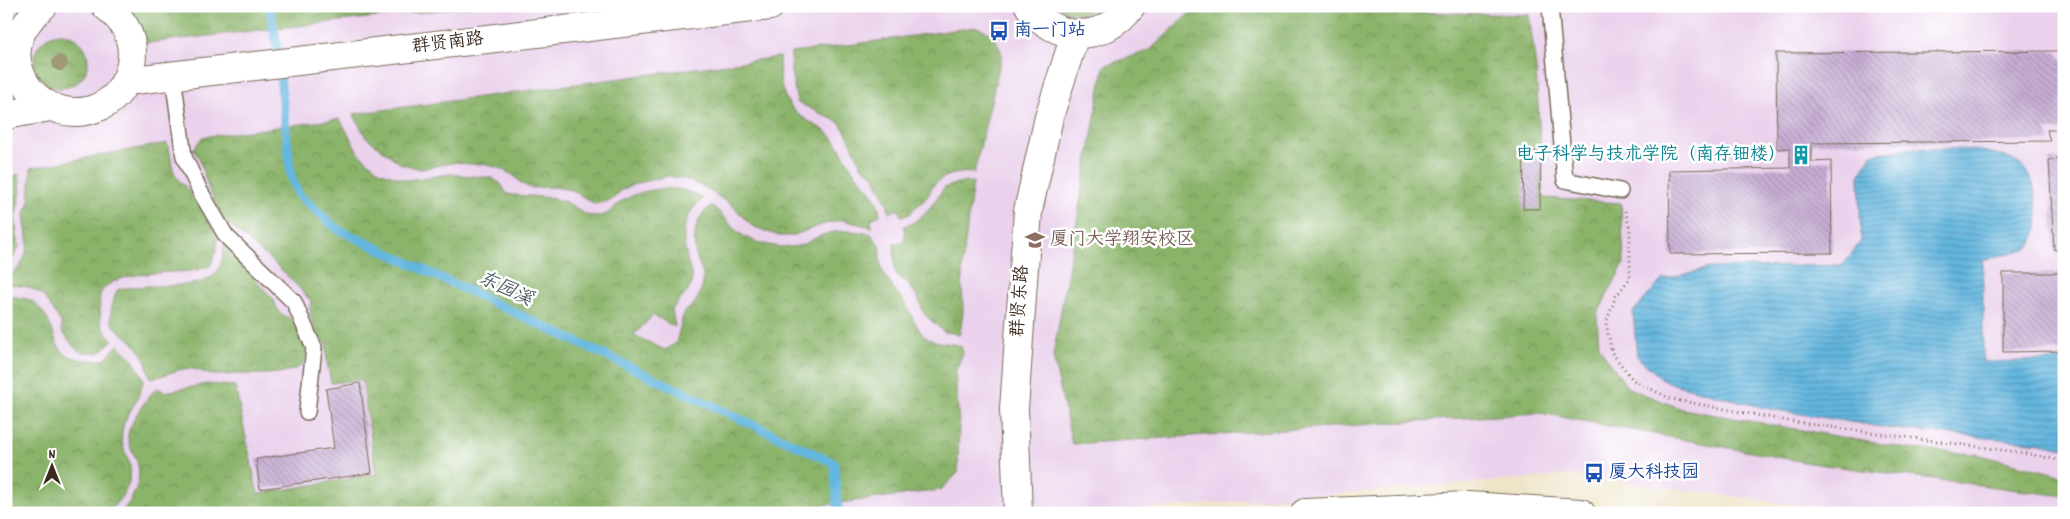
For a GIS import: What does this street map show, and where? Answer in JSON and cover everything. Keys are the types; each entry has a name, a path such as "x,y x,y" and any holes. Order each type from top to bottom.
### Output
{"street":[{"path":"27,11 19,37 16,57 22,79 33,95 50,107 70,112 80,112 100,107 116,95 126,81 132,58 130,36 120,18 106,6"},
{"name":"群贤南路","path":"126,81 770,6"},
{"path":"1029,6 1037,17 1054,29 1075,35 1106,29 1123,17 1130,6"},
{"name":"群贤东路","path":"1018,513 1014,409 1028,211 1049,117 1075,35"},
{"path":"6,115 50,107"},
{"path":"1305,513 1468,506 1581,513"}],"lane":[{"path":"1550,6 1565,180 1620,191"},
{"path":"173,76 184,157 200,191 226,236 294,302 314,348 307,412"}],"path":[{"path":"1620,191 1630,229 1630,278 1616,296 1606,323 1612,352 1632,380 1671,399 1794,422 2017,452 2064,462"}],"shaded area":[{"name":"厦门大学翔安校区","path":"6,6 2064,6 2064,513 1860,513 1572,475 1091,513 6,513"}],"green space":[{"path":"127,6 474,6 146,43"},
{"path":"1057,6 1099,6 1089,12 1078,14 1067,12"},
{"path":"1196,7 1529,15 1536,68 1543,198 1621,203 1624,263 1597,315 1599,347 1628,388 1682,409 1909,449 1976,454 2064,476 2064,496 1810,463 1540,413 1072,444 1053,356 1104,66 1150,50"},
{"path":"976,27 990,33 1002,55 974,173 957,173 941,179 933,186 928,196 910,214 901,216 898,209 889,213 888,205 873,174 862,167 840,123 797,102 791,71 791,53"},
{"path":"61,34 71,36 80,42 86,51 88,61 86,71 80,80 71,86 61,88 51,86 42,80 36,71 34,61 36,51 42,42 51,36"},
{"path":"779,57 780,78 788,103 801,116 825,130 832,137 852,169 875,197 880,215 871,219 872,227 841,220 792,236 779,236 752,226 733,206 702,186 685,179 668,176 638,183 623,189 612,200 595,204 572,190 554,187 531,188 499,168 483,164 457,162 421,169 401,164 366,137 353,114"},
{"path":"340,119 359,154 381,172 407,180 450,174 492,178 501,184 507,194 558,200 568,203 585,214 592,216 607,214 631,196 652,190 674,189 694,194 703,199 690,214 684,230 685,247 692,280 687,292 672,310 675,327 653,315 634,335 665,350 676,343 684,312 696,301 701,292 703,276 695,250 695,237 700,219 712,206 742,235 769,245 798,246 822,235 837,231 871,234 881,247 880,256 883,272 906,305 922,334 928,339 937,342 961,346 963,353 955,372 959,423 958,473 941,490 761,513 121,513 134,494 139,473 136,459 129,443 129,432 139,411 157,388 165,392 207,384 235,386 258,494 376,474 362,380 331,383 326,344 312,325 311,301 283,271 223,219 209,190 199,158 193,150 202,137"},
{"path":"167,143 176,176 201,208 216,234 217,246 213,259 210,266 199,270 130,276 108,284 100,296 101,320 103,329 113,340 99,353 81,352 73,346 62,331 61,322 42,294 28,287 6,284 6,279 20,267 28,245 24,215 29,205 31,168"},
{"path":"19,174 21,191 15,218 19,246 13,259 6,265 6,179"},
{"path":"973,182 962,266 963,312 960,334 944,332 925,315 917,296 907,282 900,278 895,271 894,243 905,241 904,226 911,224 927,212 944,188 957,183"},
{"path":"224,244 274,300 281,314 293,320 298,327 306,349 306,357 303,363 297,368 288,371 267,374 216,375 196,369 188,369 150,378 146,361 141,352 115,327 112,321 111,314 117,290 181,285 205,281 216,273 222,261"},
{"path":"6,296 23,298 33,302 50,324 62,351 70,356 83,360 104,360 118,345 132,358 144,379 138,397 126,418 122,432 123,444 129,462 130,477 122,497 107,513 6,513"}],"water":[{"path":"1916,148 1973,150 2001,155 2024,168 2033,183 2038,220 2035,236 2029,248 1983,260 1983,362 2064,360 2064,448 2041,443 1887,428 1765,408 1666,382 1637,357 1633,312 1662,280 1710,268 1843,265 1861,241 1859,176 1872,154"}],"building":[{"name":"电子科学与技术学院（南存钿楼）","path":"2056,51 2064,62 2064,130 2047,130 2050,141 1812,143 1812,162 1831,161 1832,253 1670,254 1669,170 1790,168 1790,148 1777,149 1776,53"},
{"path":"1524,152 1541,152 1540,209 1523,209"},
{"path":"2064,159 2064,249 2054,250 2049,160"},
{"path":"2003,273 2064,273 2064,351 2003,352"},
{"path":"360,383 372,473 260,489 256,459 334,448 326,389"}],"waterway":[{"name":"东园溪","path":"269,6 276,40 291,176 298,194 337,229 834,463 838,513"}],"place":[{"name":"南一门站","path":"999,31"},
{"name":"电子科学与技术学院（南存钿楼）","path":"1801,155"},
{"name":"厦门大学翔安校区","path":"1035,240"},
{"name":"厦大科技园","path":"1594,473"}]}
